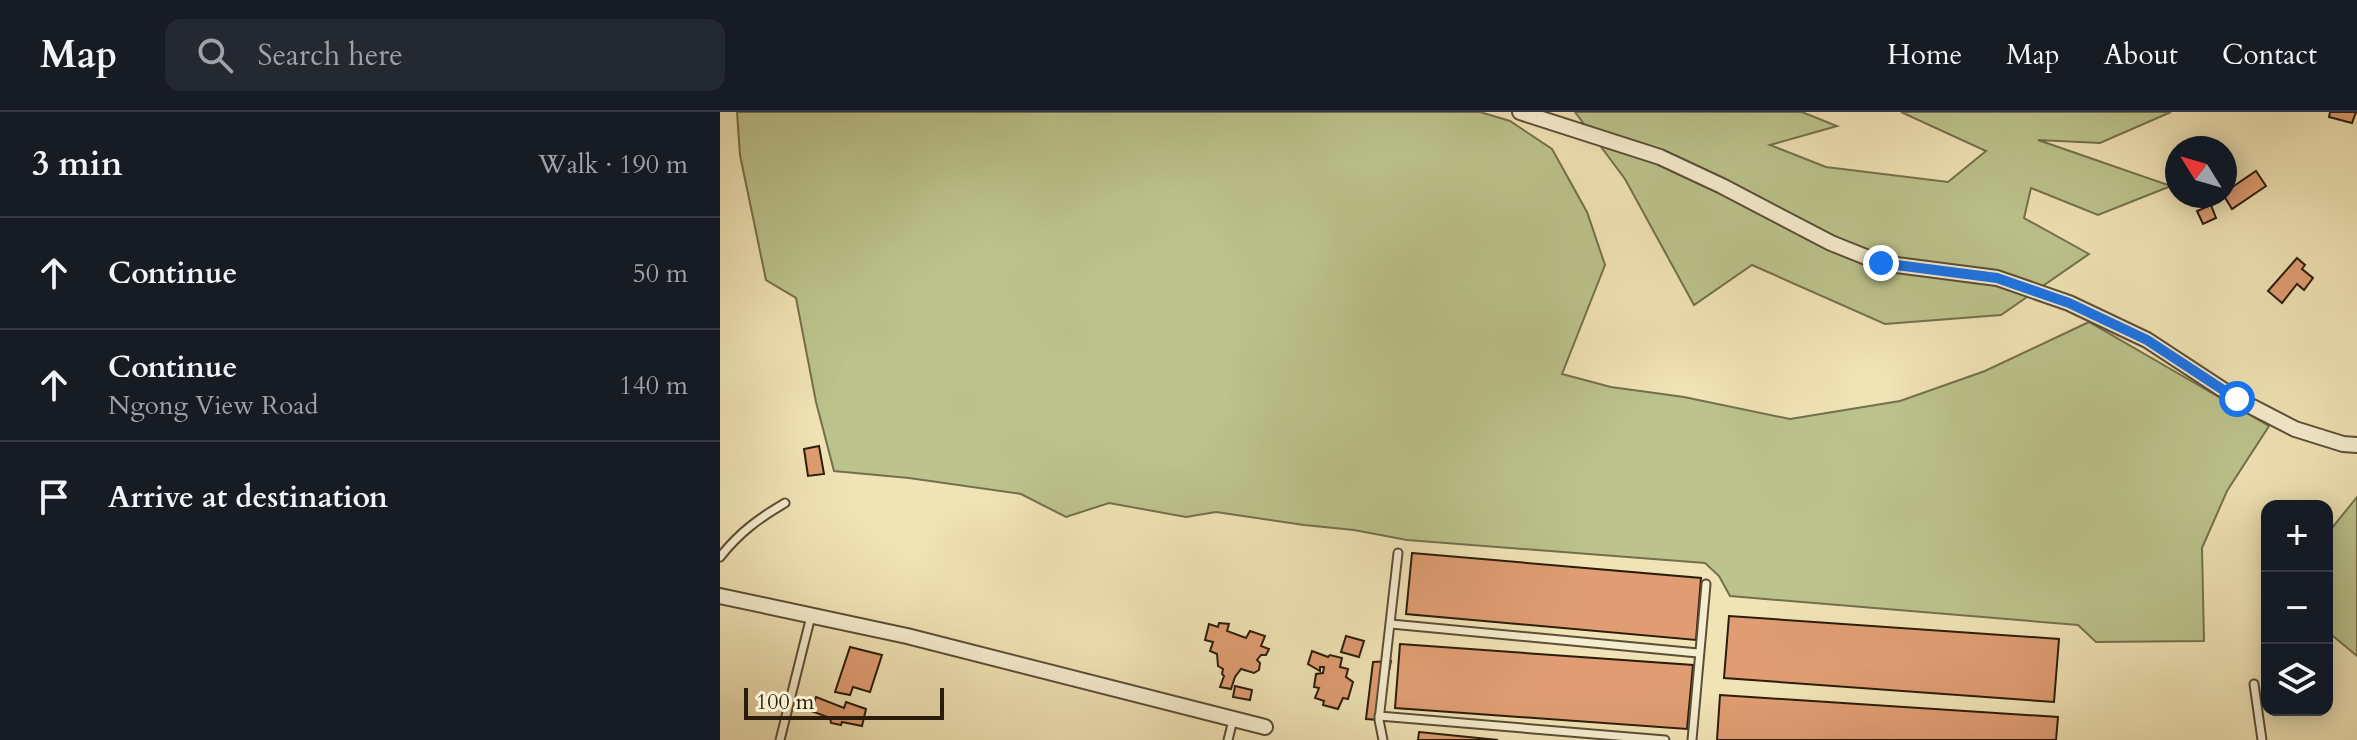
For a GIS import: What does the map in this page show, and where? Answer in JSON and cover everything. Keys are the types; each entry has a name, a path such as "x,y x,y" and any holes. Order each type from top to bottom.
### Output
{"street":[{"path":"1520,112 1660,157 1831,243 1881,263 1997,278 2069,303 2147,340 2237,399 2295,429 2343,444 2357,445"},
{"path":"720,596 907,636 1265,727"}],"lane":[{"path":"720,557 755,520 785,503"},
{"path":"1383,740 1379,716 1398,553"},
{"path":"1692,740 1706,584"},
{"path":"780,740 811,616"},
{"path":"1391,624 1698,653"},
{"path":"2254,684 2262,740"},
{"path":"1379,716 1665,740"},
{"path":"1228,740 1233,720"}],"green space":[{"path":"737,112 1480,112 1510,121 1552,149 1587,212 1605,265 1562,374 1611,387 1684,397 1790,419 1900,401 1985,371 2089,322 2269,426 2227,491 2202,548 2204,641 2096,642 2078,625 1730,596 1719,576 1705,563 1407,540 1216,512 1186,517 1109,503 1066,517 1021,494 834,471 816,402 796,298 766,280 740,155"},
{"path":"1575,112 1802,112 1837,126 1770,145 1826,167 1948,182 1986,151 1901,112 2171,112 2100,143 2038,140 2165,184 2165,188 2098,215 2031,188 2024,218 2089,254 2001,315 1885,324 1752,265 1694,305 1625,179"},
{"path":"2357,497 2357,656 2333,636 2333,527"}],"building":[{"path":"2330,112 2356,112 2352,123 2329,117"},
{"path":"2256,171 2266,186 2237,206 2237,184"},
{"path":"2212,208 2216,218 2203,224 2197,211"},
{"path":"2297,258 2305,265 2302,269 2313,278 2304,290 2297,284 2282,303 2268,291"},
{"path":"819,446 824,474 808,476 804,449"},
{"path":"1412,553 1701,578 1696,640 1406,614"},
{"path":"1729,616 2059,639 2054,702 1724,678"},
{"path":"1219,623 1229,624 1227,631 1246,638 1250,631 1265,636 1261,646 1269,649 1257,660 1259,670 1254,673 1241,669 1231,689 1220,687 1223,669 1218,666 1217,654 1210,651 1213,642 1205,640 1209,624 1218,627"},
{"path":"1346,636 1364,641 1359,657 1341,652"},
{"path":"1400,644 1693,665 1687,729 1395,708"},
{"path":"850,647 882,655 870,692 853,687 850,695 835,692"},
{"path":"1312,651 1342,658 1340,667 1348,669 1346,677 1353,682 1348,699 1343,698 1338,709 1323,705 1324,701 1315,698 1319,688 1314,687 1316,674 1323,673 1324,667 1320,667 1320,671 1308,664"},
{"path":"1391,661 1379,720 1366,719 1373,662"},
{"path":"1235,686 1252,690 1250,700 1233,697"},
{"path":"1720,695 2058,717 2056,740 1717,740"},
{"path":"816,697 844,708 846,702 866,709 862,726 831,723 830,718 811,711"},
{"path":"1419,732 1498,740 1418,740"}],"route":[{"path":"1881,263 1997,278 2069,303 2147,340 2237,399"}]}
